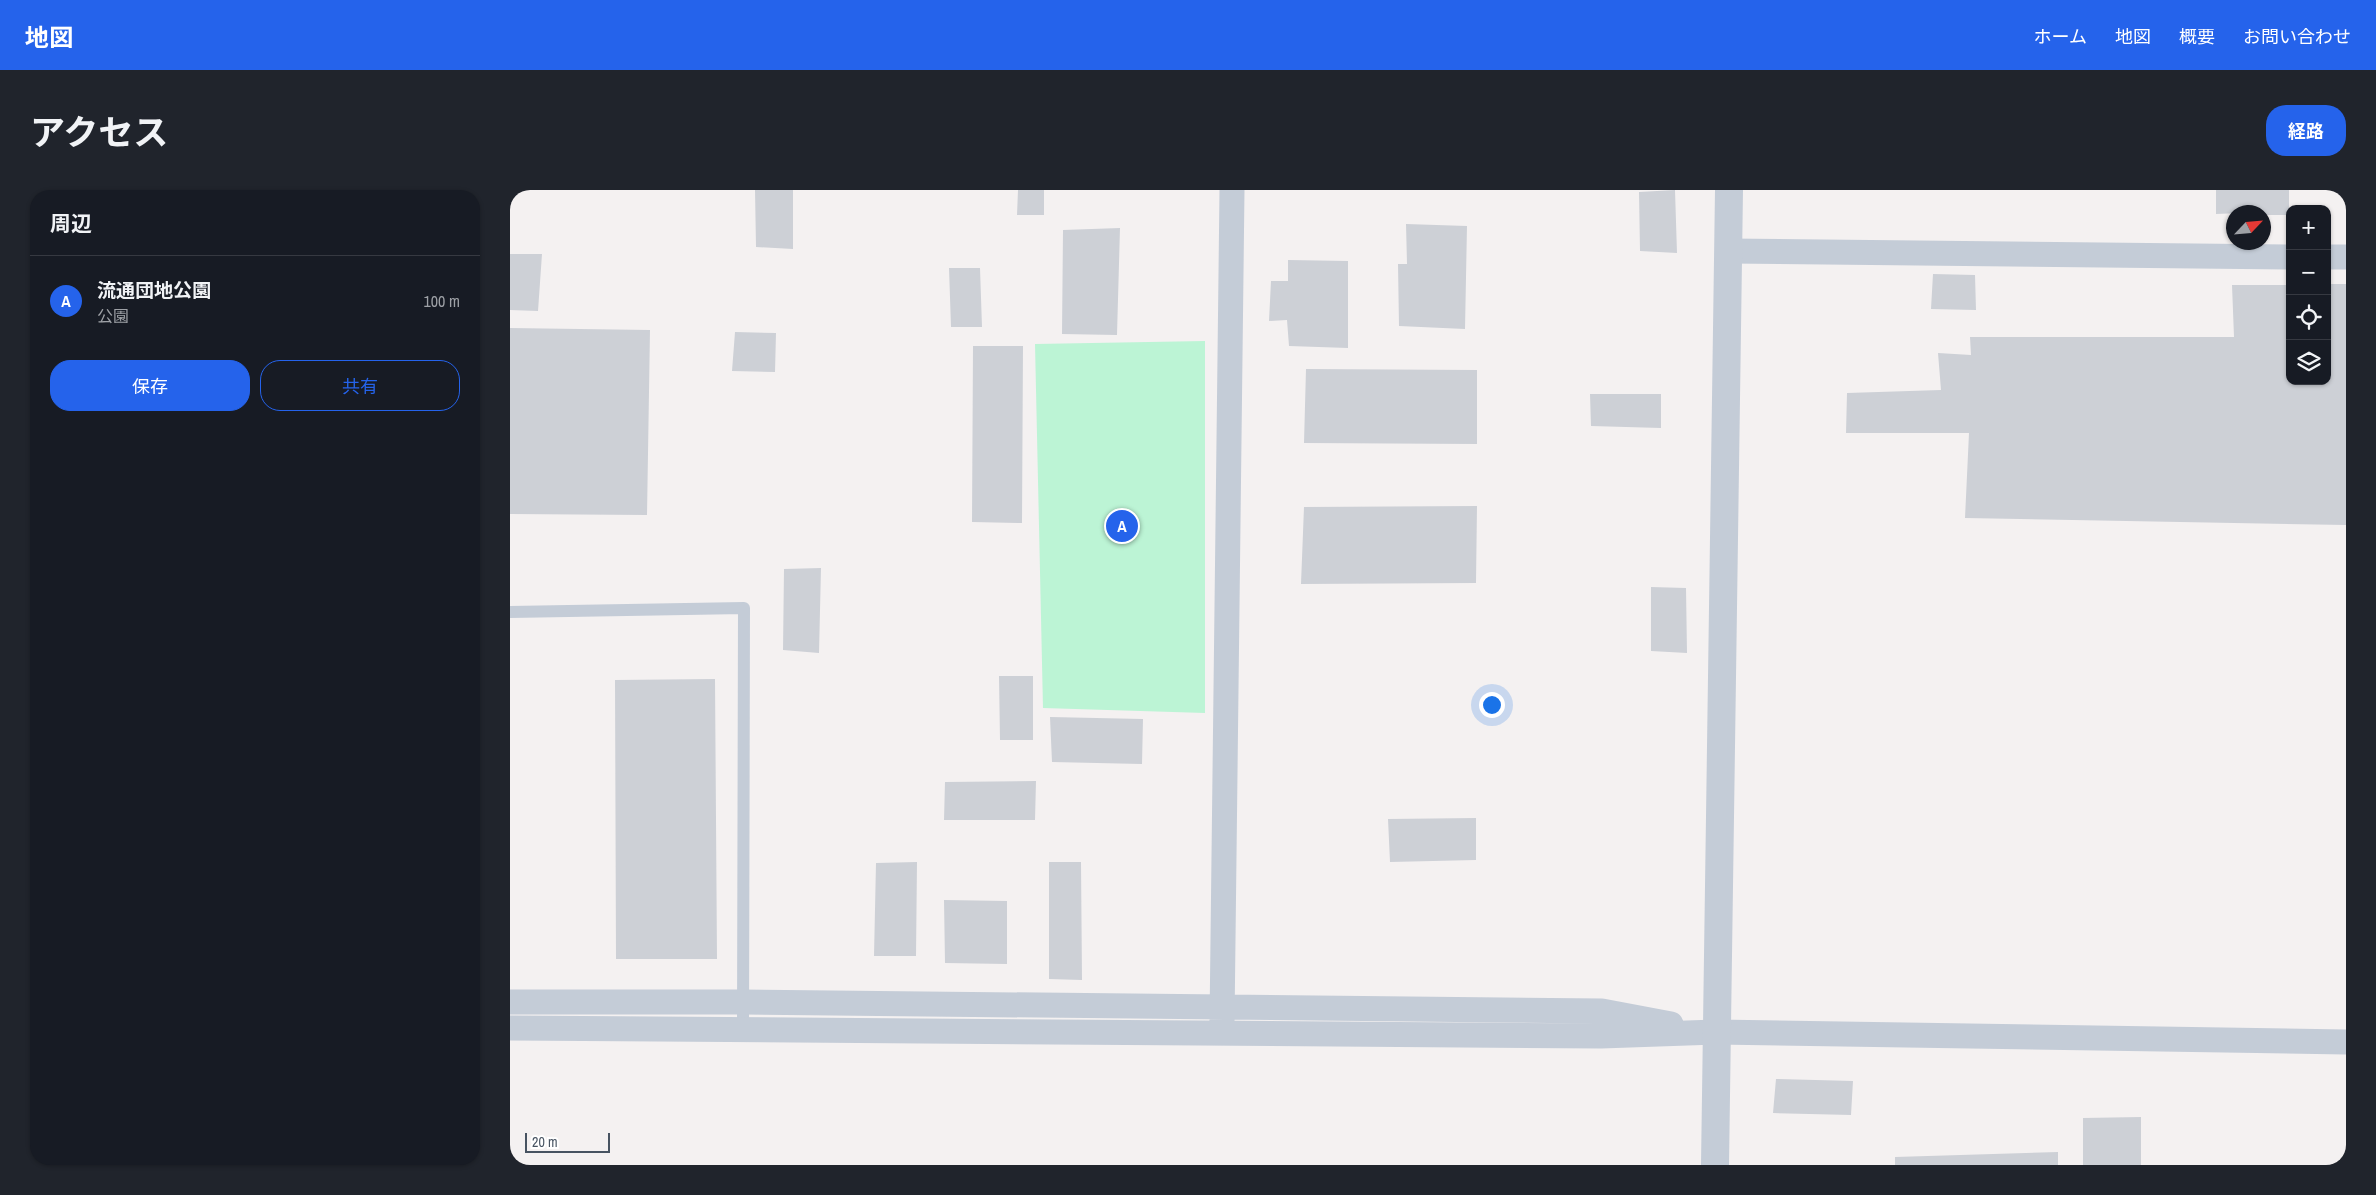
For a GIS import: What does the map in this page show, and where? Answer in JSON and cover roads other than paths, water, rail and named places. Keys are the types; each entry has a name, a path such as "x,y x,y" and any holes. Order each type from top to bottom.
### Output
{"street":[{"path":"1222,1033 1232,190"},
{"path":"1715,1165 1729,190"},
{"path":"1729,251 2286,257"},
{"path":"2331,257 2346,257"},
{"path":"510,1002 743,1002 1602,1011 1716,1032"},
{"path":"510,1028 1601,1036 1716,1032 2346,1042"}],"lane":[{"path":"510,612 744,608 743,1029"}],"place":[{"name":"流通団地公園","path":"1122,526"}]}
